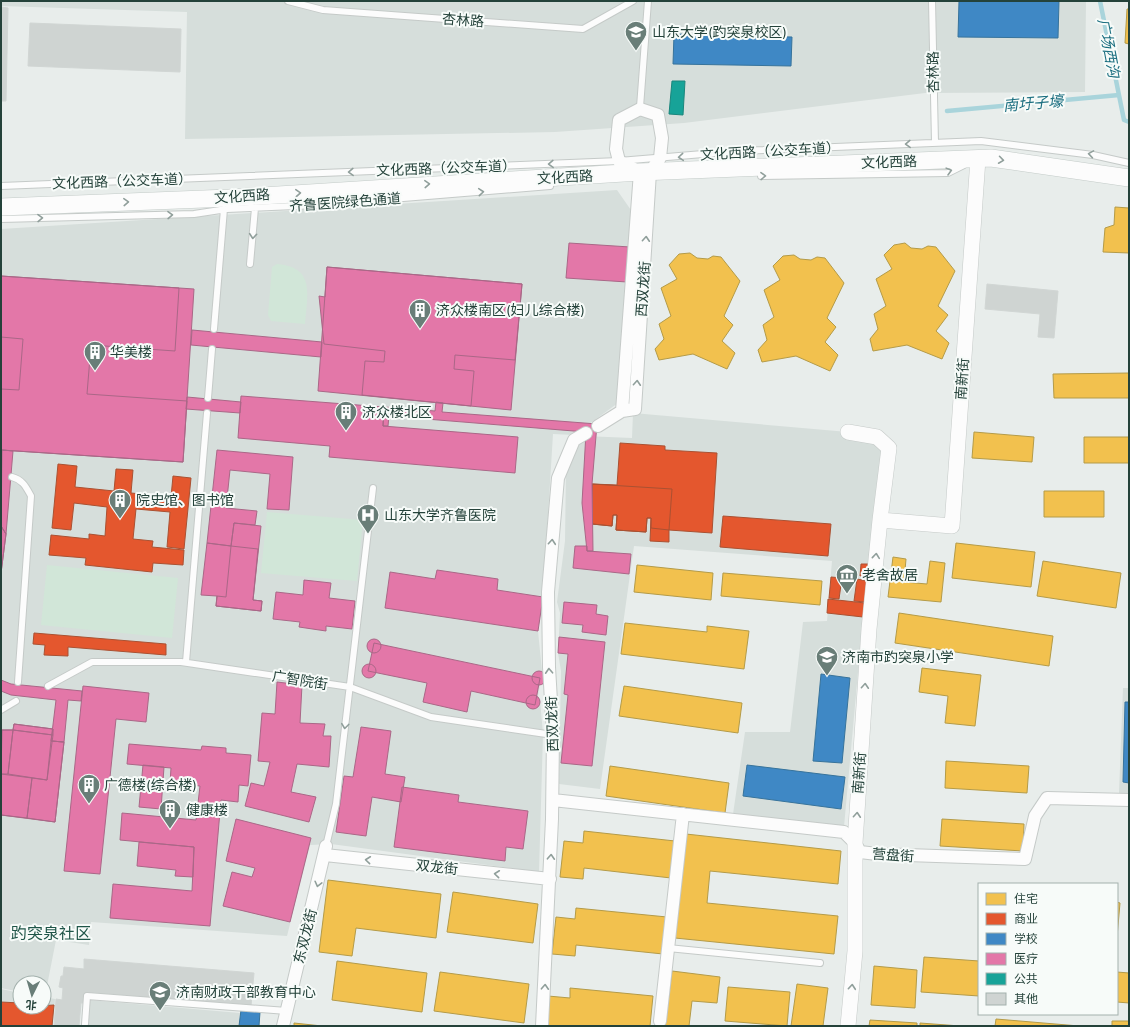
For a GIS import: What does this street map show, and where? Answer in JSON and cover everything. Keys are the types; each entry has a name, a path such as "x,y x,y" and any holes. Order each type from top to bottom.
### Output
{"main road":[{"name":"文化西路","path":"1,207 229,198 991,158 1129,178"}],"street":[{"path":"640,108 658,115 662,138 660,153 649,176 619,161 616,148 619,120 640,108"},
{"name":"南新街","path":"880,520 952,526 978,159"},
{"name":"西双龙街","path":"598,426 622,411 635,409 649,176"},
{"name":"南新街","path":"848,432 877,437 889,448 869,629 855,843 855,951 848,1026"},
{"name":"西双龙街","path":"542,1026 553,800 553,735 549,667 548,592 558,478 574,440 586,433"},
{"name":"营盘街","path":"553,800 844,832 855,843 860,852 877,854 1025,859 1035,816 1047,798 1129,800"},
{"path":"660,1021 683,814"},
{"name":"双龙街","path":"326,851 550,879"},
{"name":"东双龙街","path":"283,1026 326,851"}],"lane":[{"name":"杏林路","path":"288,1 323,10 583,28 633,1"},
{"path":"640,108 648,1"},
{"name":"杏林路","path":"932,1 935,143"},
{"name":"文化西路（公交车道）","path":"1,186 619,161 660,153 739,152 981,141 1093,154 1129,163"},
{"path":"756,176 948,173 978,159"},
{"path":"609,181 649,176"},
{"name":"齐鲁医院绿色通道","path":"1,219 194,214 224,209 318,205 554,186"},
{"path":"250,264 255,208"},
{"path":"214,329 224,209"},
{"path":"208,398 212,349"},
{"path":"186,662 207,413"},
{"path":"12,477 19,479 27,487 31,496 18,682"},
{"path":"326,851 336,804 373,488"},
{"name":"广智院街","path":"48,686 92,662 186,662 350,687 431,717 553,735"},
{"path":"1,710 16,701"},
{"path":"668,948 820,963"},
{"path":"85,1024 87,996 287,1011"}],"shaded area":[{"name":"山东大学(趵突泉校区)","path":"1,1 1086,1 1085,92 925,93 684,123 555,132 185,139 187,12 1,6"},
{"name":"山东大学齐鲁医院","path":"617,190 633,213 618,403 574,435 553,434 543,597 538,631 542,671 546,676 545,682 540,685 538,696 540,700 543,734 539,872 331,844 310,845 287,936 91,922 89,945 56,940 49,975 12,975 12,990 1,988 1,229"},
{"path":"633,413 848,432 889,448 863,617 844,827 733,814 745,732 790,732 803,622 827,621 832,561 634,546 600,789 559,784 561,671 558,653 560,613 557,602 565,541 566,470 584,436 632,438"},
{"path":"1123,688 1129,688 1129,793 1119,793"},
{"path":"1,989 12,991 12,1015 52,1015 52,998 55,999 53,1026 1,1026"},
{"name":"济南财政干部教育中心","path":"89,1000 240,1013 241,1010 260,1012 259,1026 87,1026"}],"green space":[{"path":"277,264 289,266 298,271 304,277 307,293 305,324 271,321 268,315 272,267"},
{"path":"267,512 363,520 357,581 261,573"},
{"path":"47,565 178,578 172,638 41,625"}],"building: 住宅":[{"path":"1127,9 1129,9 1129,44 1125,43"},
{"path":"1115,207 1129,208 1129,253 1103,252 1105,228 1114,225"},
{"path":"905,243 911,248 922,249 928,246 936,247 955,271 938,306 948,315 936,331 949,343 942,359 907,345 873,351 870,339 878,329 874,314 886,306 876,279 892,269 884,255 894,245"},
{"path":"690,253 697,258 708,259 713,256 721,257 740,281 724,316 733,325 722,341 735,353 727,369 693,354 659,360 655,349 664,339 659,324 671,316 661,288 677,279 669,265 679,254"},
{"path":"794,255 800,259 811,260 817,257 825,258 844,283 827,318 836,327 825,342 838,355 830,371 796,356 762,362 758,350 767,340 763,325 774,317 764,290 780,280 773,266 783,256"},
{"path":"1129,373 1129,398 1054,398 1053,374"},
{"path":"974,432 1034,437 1032,462 972,458"},
{"path":"1084,437 1129,437 1129,463 1084,463"},
{"path":"1044,491 1104,491 1104,517 1044,517"},
{"path":"956,543 1035,552 1031,587 952,578"},
{"path":"893,557 906,559 904,582 927,584 930,561 945,563 941,602 888,597"},
{"path":"1043,561 1121,573 1116,608 1037,596"},
{"path":"637,565 713,573 711,600 634,592"},
{"path":"723,573 822,581 820,605 721,596"},
{"path":"899,613 1053,636 1049,666 895,643"},
{"path":"625,623 707,632 707,626 749,631 744,669 621,654"},
{"path":"922,668 981,675 975,726 945,723 948,696 919,692"},
{"path":"624,686 742,703 738,733 619,716"},
{"path":"946,761 1029,766 1027,793 945,788"},
{"path":"610,766 729,783 725,813 606,796"},
{"path":"942,819 1024,824 1023,851 940,846"},
{"path":"584,831 675,841 671,878 584,868 583,879 560,877 564,841 583,843"},
{"path":"686,834 841,851 838,884 710,871 707,903 838,916 834,954 675,938"},
{"path":"328,880 441,894 436,938 356,928 352,956 319,952"},
{"path":"453,892 538,904 533,943 447,932"},
{"path":"1118,902 1120,903 1118,926"},
{"path":"576,908 667,917 663,954 576,945 575,956 552,954 556,917 575,919"},
{"path":"924,957 978,961 978,996 921,992"},
{"path":"337,961 427,973 422,1012 332,1000"},
{"path":"874,966 917,970 915,1008 871,1005"},
{"path":"672,971 720,977 717,1003 692,1001 689,1026 665,1026"},
{"path":"440,972 529,984 524,1023 434,1011"},
{"path":"1118,972 1129,973 1129,1003 1118,1002"},
{"path":"797,984 828,988 823,1026 791,1026"},
{"path":"728,987 790,992 787,1026 725,1021"},
{"path":"570,988 653,996 650,1026 546,1026 548,996 570,998"},
{"path":"996,1019 1079,1026 995,1026"},
{"path":"870,1020 917,1023 917,1026 869,1026"},
{"path":"1112,1021 1129,1021 1129,1026 1112,1026"},
{"path":"294,1023 322,1026 294,1026"},
{"path":"920,1023 960,1026 920,1026"}],"building: 商业":[{"path":"620,443 665,446 665,450 717,453 712,533 669,530 669,542 650,541 651,518 647,518 646,532 616,530 617,515 613,515 612,526 592,524 592,484 617,485"},
{"name":"院史馆、图书馆","path":"58,464 77,466 75,487 114,491 116,469 133,470 131,493 171,497 173,476 191,478 184,549 167,547 170,512 136,509 133,539 153,541 152,547 184,550 183,565 153,563 152,572 85,565 86,558 49,555 51,535 89,539 89,534 105,536 107,507 74,503 71,530 52,528"},
{"path":"592,484 672,489 669,530 651,528 651,518 647,518 646,532 616,530 617,515 613,515 612,526 592,524"},
{"path":"723,516 831,524 828,556 720,547"},
{"path":"861,564 869,564 867,577 860,576"},
{"path":"831,577 842,578 839,599 829,598"},
{"path":"857,579 867,581 865,602 854,601"},
{"path":"828,599 865,603 863,617 827,613"},
{"path":"34,633 166,644 166,655 68,647 68,656 44,655 45,645 33,644"},
{"path":"1,1002 12,1003 12,1015 52,1015 52,1005 54,1005 52,1026 1,1026"}],"building: 学校":[{"path":"959,1 1059,1 1058,38 958,37"},
{"path":"674,34 792,37 791,66 673,64"},
{"path":"821,674 850,678 842,763 813,761"},
{"path":"1125,702 1129,702 1129,783 1123,782"},
{"path":"747,765 845,777 841,809 743,796"},
{"path":"241,1010 260,1012 259,1026 239,1026"}],"building: 医疗":[{"path":"569,243 630,247 627,282 566,278"},
{"name":"济众楼南区(妇儿综合楼)","path":"327,267 522,284 515,360 455,355 454,369 474,371 471,406 362,395 365,361 384,362 385,351 324,344 319,296 325,297"},
{"name":"济众楼南区(妇儿综合楼)","path":"327,267 522,284 511,410 318,391"},
{"name":"华美楼","path":"1,276 194,289 183,462 1,450"},
{"name":"华美楼","path":"1,276 179,288 175,351 91,345 87,394 187,401 183,462 1,450 1,389 19,390 23,339 1,337"},
{"path":"192,330 322,342 321,357 191,345"},
{"name":"济众楼北区","path":"241,396 384,407 383,426 518,437 515,473 329,457 330,446 238,438"},
{"path":"187,397 241,402 240,413 186,409"},
{"path":"436,402 443,403 442,412 597,424 592,484 593,551 587,551 582,503 586,432 389,416 388,426 383,426 384,407 435,411"},
{"path":"2,450 13,451 6,534 1,526"},
{"path":"217,450 293,457 289,510 267,509 270,474 230,470 226,508 257,511 255,525 234,523 231,546 207,543"},
{"path":"234,523 261,526 253,600 262,601 261,611 216,606 217,596 201,595 207,543 231,546"},
{"path":"1,526 6,534 1,573"},
{"path":"1,526 6,534 1,573"},
{"path":"231,546 258,549 253,600 262,601 261,611 216,606 217,596 226,597"},
{"path":"575,546 587,546 587,551 631,554 629,574 573,568"},
{"path":"437,570 498,579 497,590 543,597 538,631 385,608 390,572 435,579"},
{"path":"304,580 331,583 329,598 355,601 352,629 326,626 326,631 299,627 300,622 273,619 276,592 303,595"},
{"path":"564,602 597,605 596,614 608,616 606,635 582,632 583,625 562,623"},
{"path":"559,637 605,642 592,766 561,763 568,695 564,694 568,654 558,653"},
{"path":"374,639 379,641 381,646 379,651 374,653 369,651 367,646 369,641"},
{"path":"374,643 540,678 535,705 471,691 467,712 423,702 427,683 368,671"},
{"path":"369,664 374,666 376,671 374,676 369,678 364,676 362,671 364,666"},
{"path":"539,671 544,673 546,678 544,683 539,685 534,683 532,678 534,673"},
{"path":"1,680 11,684 82,691 81,701 68,700 64,742 51,741 56,700 11,695 1,691"},
{"path":"277,682 302,685 300,723 325,724 323,736 331,736 329,767 297,764 291,792 316,797 309,822 245,806 251,783 264,786 270,762 258,761 262,713 275,714"},
{"name":"广德楼(综合楼)","path":"83,686 149,693 146,722 116,719 100,874 64,871"},
{"path":"533,695 538,697 540,702 538,707 533,709 528,707 526,702 528,697"},
{"path":"14,724 53,729 53,735 13,730"},
{"path":"14,724 53,729 51,741 64,742 55,822 1,815 1,730 13,730"},
{"path":"361,727 391,731 385,774 405,777 401,802 372,797 366,836 336,832 344,776 353,777"},
{"path":"2,730 13,730 8,774 1,774"},
{"path":"13,730 53,735 47,780 8,774"},
{"path":"51,741 64,742 55,822 27,818 32,778 47,780"},
{"name":"健康楼","path":"129,744 201,750 202,746 226,748 226,753 251,755 248,786 239,785 238,802 221,800 210,926 110,918 113,884 192,891 194,847 120,840 122,813 196,820 200,786 170,783 171,768 127,764"},
{"path":"143,765 164,767 161,809 139,807"},
{"path":"1,774 32,778 27,818 1,815"},
{"path":"402,787 459,795 458,802 528,811 523,849 506,847 505,861 394,847"},
{"path":"236,819 311,838 290,922 223,906 232,872 252,877 255,868 226,861"},
{"path":"139,842 194,847 193,877 175,876 176,870 137,866"}],"building: 公共":[{"path":"672,81 685,81 683,115 669,114"}],"building: 其他":[{"path":"1,7 8,8 6,101 1,101"},
{"path":"30,23 181,29 180,72 28,66"},
{"path":"987,284 1058,291 1054,338 1038,337 1040,314 985,309"},
{"path":"84,959 254,973 251,1006 86,992 85,1003 81,1003 79,1026 54,1026 56,999 62,1000 63,988 59,987 61,976 63,976 64,967 84,969"}],"waterway":[{"name":"广场西沟","path":"1100,1 1124,120 1129,122"},
{"name":"南圩子壕","path":"947,111 1119,95"}],"place":[{"name":"山东大学(趵突泉校区)","path":"636,52"},
{"name":"济众楼南区(妇儿综合楼)","path":"420,330"},
{"name":"华美楼","path":"95,372"},
{"name":"济众楼北区","path":"346,432"},
{"name":"院史馆、图书馆","path":"120,520"},
{"name":"山东大学齐鲁医院","path":"368,534"},
{"name":"老舍故居","path":"847,594"},
{"name":"济南市趵突泉小学","path":"827,676"},
{"name":"广德楼(综合楼)","path":"89,804"},
{"name":"健康楼","path":"170,830"},
{"name":"济南财政干部教育中心","path":"160,1012"}],"district":[{"name":"趵突泉社区","path":"51,933"}]}
